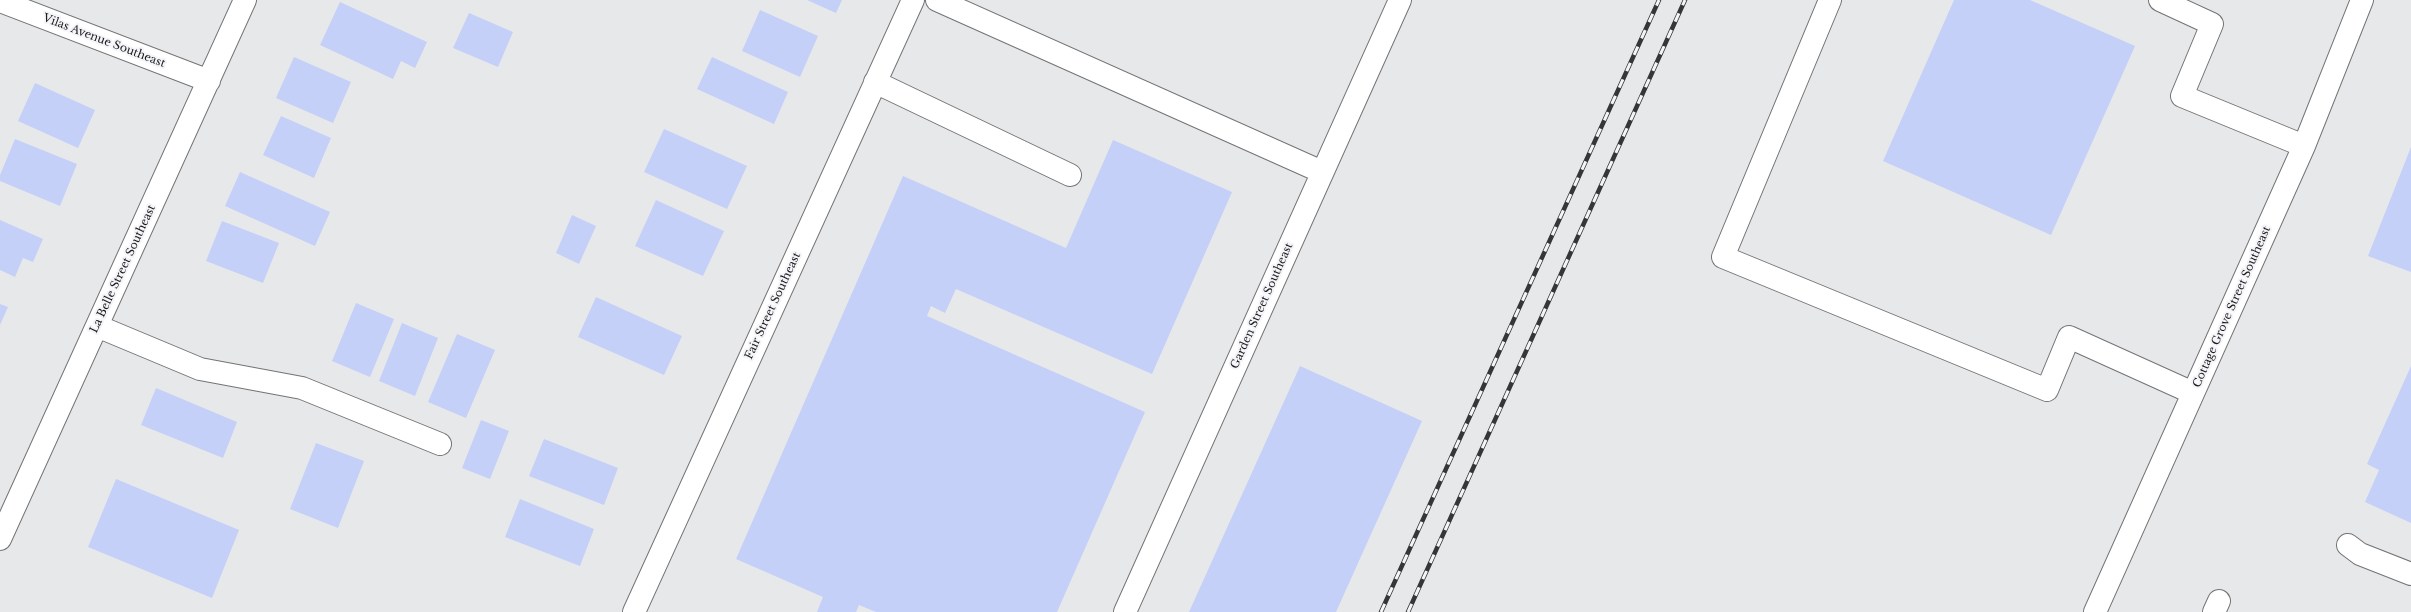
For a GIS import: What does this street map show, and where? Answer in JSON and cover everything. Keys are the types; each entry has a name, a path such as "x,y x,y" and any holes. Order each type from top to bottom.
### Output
{"street":[{"name":"La Belle Street Southeast","path":"0,539 245,0"},
{"name":"Fair Street Southeast","path":"634,612 913,0"},
{"path":"938,0 1322,172"},
{"name":"Garden Street Southeast","path":"1125,612 1400,0"},
{"path":"1830,0 1723,258 2047,390 2069,337 2193,393"},
{"path":"2160,0 2212,24 2182,96 2304,146"},
{"name":"Cottage Grove Street Southeast","path":"2095,612 2304,146 2362,0"},
{"name":"Vilas Avenue Southeast","path":"0,1 208,81"},
{"path":"875,82 1070,175"},
{"path":"97,326 200,369 302,388 440,444"},
{"path":"2348,545 2360,554 2411,574"}],"building":[{"path":"807,0 842,0 836,13"},
{"path":"1954,0 2030,0 2135,46 2051,235 1883,161"},
{"path":"340,2 427,42 415,68 401,61 393,79 320,45"},
{"path":"760,10 818,36 800,77 742,51"},
{"path":"469,13 513,32 498,67 453,48"},
{"path":"294,57 351,82 333,123 276,98"},
{"path":"712,57 788,92 774,124 697,89"},
{"path":"35,83 95,110 78,148 18,121"},
{"path":"281,116 331,138 314,178 263,155"},
{"path":"664,129 747,166 727,209 644,172"},
{"path":"15,139 77,164 60,206 0,181 0,175"},
{"path":"1113,140 1232,192 1152,374 956,289 945,313 931,306 927,316 1145,412 1057,612 876,612 859,605 856,612 817,612 823,597 736,559 903,176 1066,248"},
{"path":"2411,147 2411,272 2368,256"},
{"path":"240,172 330,212 315,246 225,206"},
{"path":"656,200 724,231 703,276 635,246"},
{"path":"572,215 596,226 579,264 556,253"},
{"path":"0,220 43,239 33,262 23,258 15,277 0,270"},
{"path":"222,221 279,243 263,283 206,261"},
{"path":"596,297 682,336 664,375 578,337"},
{"path":"356,303 394,319 370,377 332,361"},
{"path":"0,304 8,307 0,325"},
{"path":"402,323 438,338 415,396 379,381"},
{"path":"457,334 495,350 466,418 428,402"},
{"path":"1300,366 1422,421 1336,612 1189,612"},
{"path":"2411,366 2411,523 2365,502 2379,470 2367,464"},
{"path":"156,388 237,422 223,458 141,425"},
{"path":"481,420 509,431 490,479 462,468"},
{"path":"544,439 618,468 604,505 529,476"},
{"path":"316,443 364,461 338,528 290,509"},
{"path":"116,479 239,530 212,598 88,547"},
{"path":"520,499 594,529 580,566 505,537"}],"railway":[{"path":"1381,612 1659,0"},
{"path":"1408,612 1685,0"}]}
